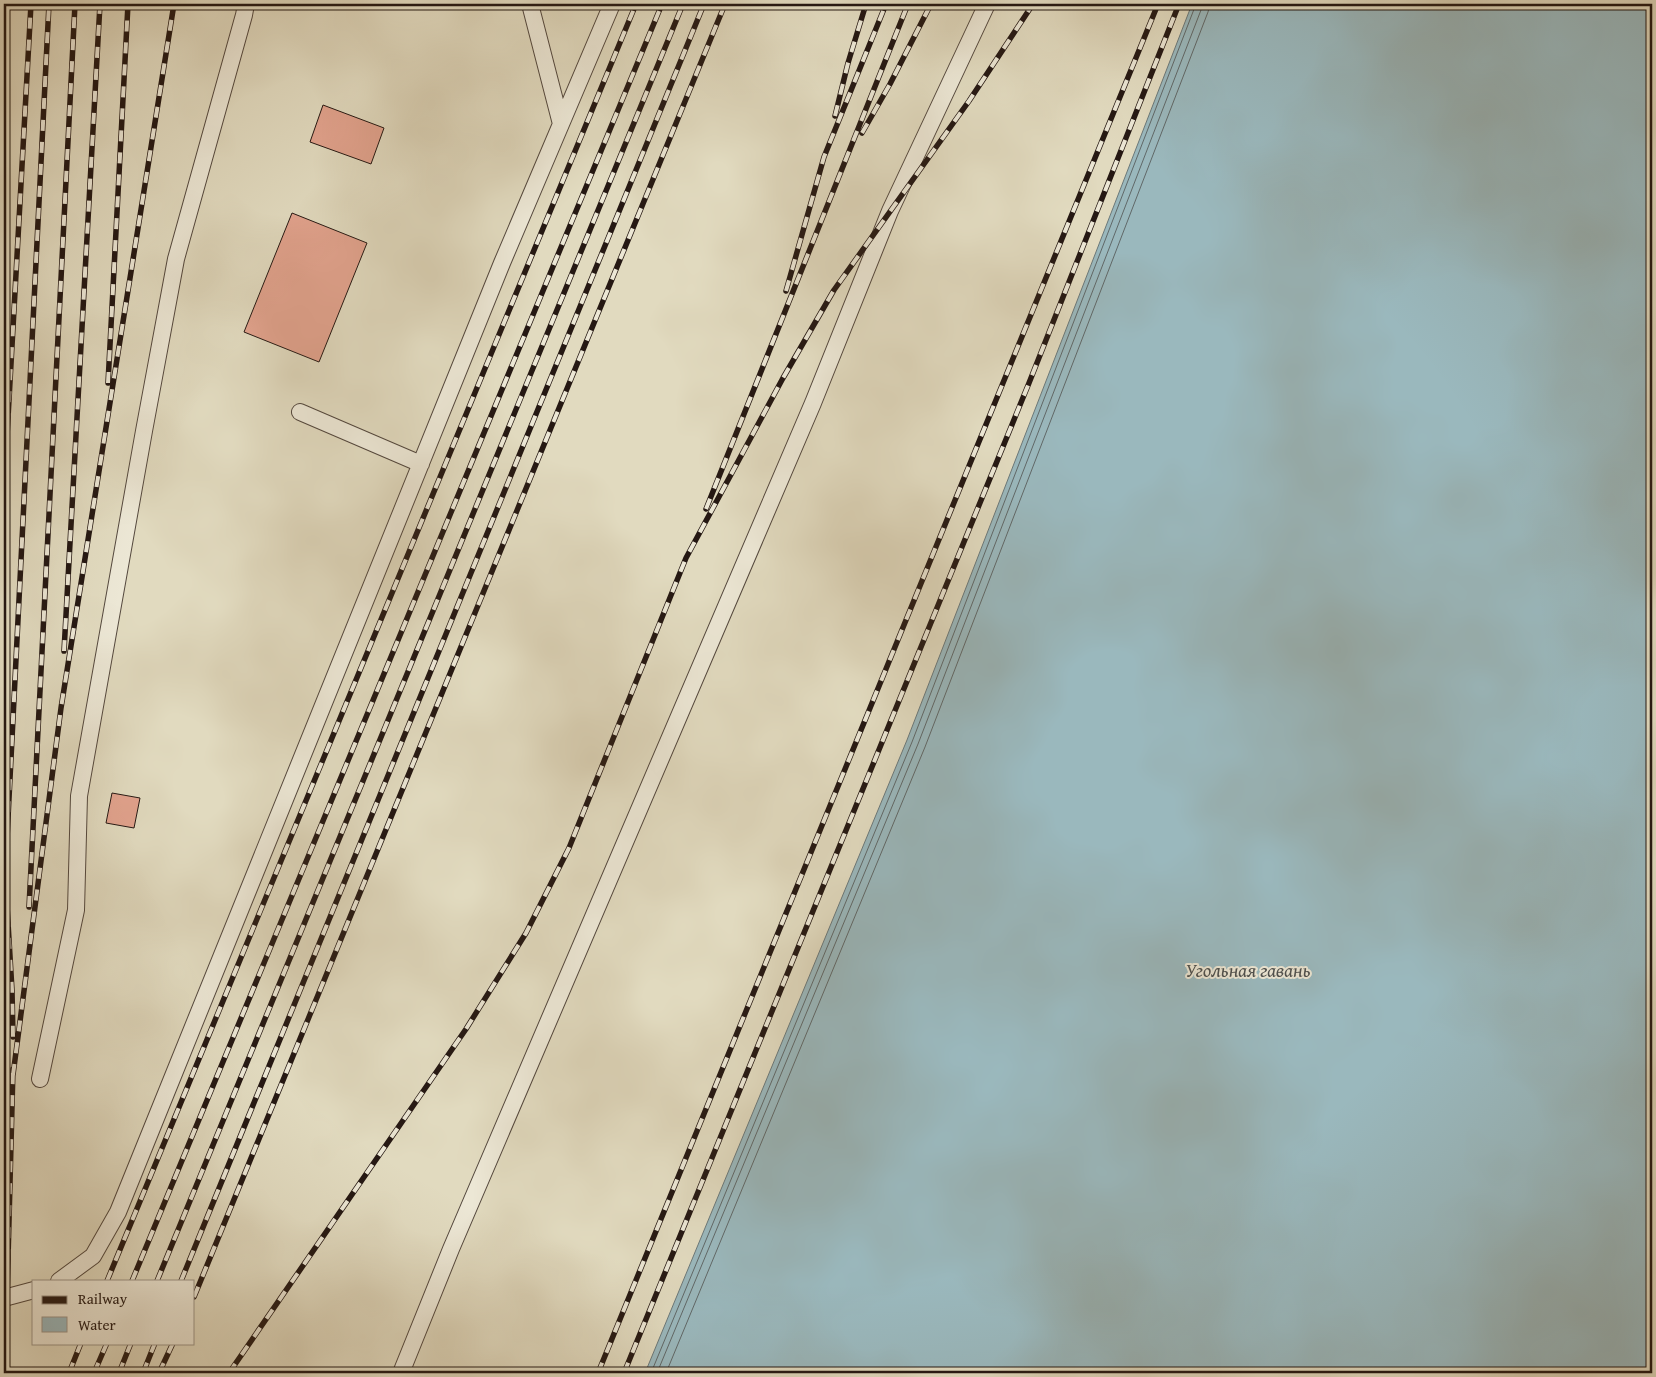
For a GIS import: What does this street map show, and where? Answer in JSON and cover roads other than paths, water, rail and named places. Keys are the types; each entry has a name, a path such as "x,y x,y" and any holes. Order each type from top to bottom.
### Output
{"lane":[{"path":"40,1079 76,910 79,796 176,259 246,4"},
{"path":"530,4 561,124"},
{"path":"60,1280 93,1256 118,1212 502,263 612,4"},
{"path":"401,1373 451,1249 813,403 890,210 987,4"},
{"path":"300,412 420,464"},
{"path":"4,1298 32,1291"}],"water":[{"name":"Угольная гавань","path":"1192,4 1652,4 1652,1373 645,1373 907,740"}],"railway":[{"path":"4,490 31,4"},
{"path":"5,878 49,4"},
{"path":"29,907 75,4"},
{"path":"64,651 100,4"},
{"path":"108,383 128,4"},
{"path":"13,1075 61,708 174,4"},
{"path":"107,1280 636,4"},
{"path":"132,1280 662,4"},
{"path":"157,1280 683,4"},
{"path":"181,1280 704,4"},
{"path":"195,1295 725,4"},
{"path":"835,116 848,63 866,4"},
{"path":"786,291 824,157 886,4"},
{"path":"706,509 908,4"},
{"path":"862,133 890,84 931,4"},
{"path":"229,1373 466,1029 526,933 569,848 686,558 783,378 834,290 969,101 1033,4"},
{"path":"598,1373 1158,4"},
{"path":"624,1373 1029,383 1179,4"},
{"path":"5,872 13,1037"},
{"path":"4,1348 13,1069"},
{"path":"69,1373 81,1344"},
{"path":"94,1373 107,1344"},
{"path":"119,1373 131,1344"},
{"path":"143,1373 155,1344"},
{"path":"159,1373 173,1344"}]}
